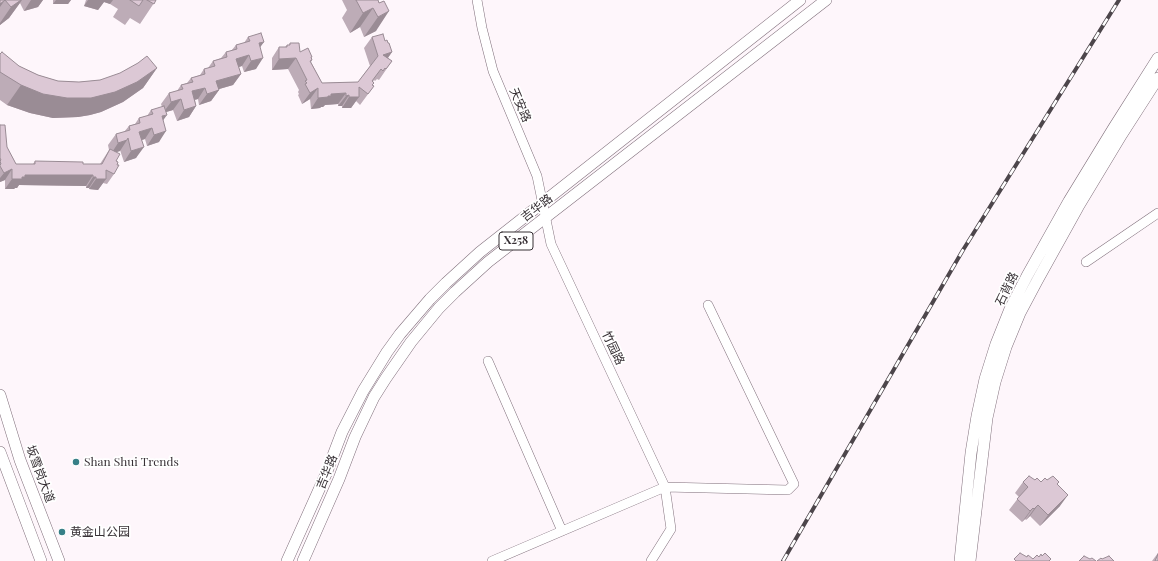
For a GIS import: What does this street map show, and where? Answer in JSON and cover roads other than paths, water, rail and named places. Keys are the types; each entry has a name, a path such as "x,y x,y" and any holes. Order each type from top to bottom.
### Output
{"main road":[{"name":"吉华路","path":"287,561 352,411 374,371 415,316 446,282 480,252 800,0"},
{"name":"吉华路","path":"303,561 364,417 386,378 425,324 455,292 488,262 826,0"},
{"name":"石背路","path":"960,561 971,452 985,379 996,344 1010,309 1065,208 1113,128 1158,58"},
{"name":"石背路","path":"970,561 987,418 1006,347 1020,313 1078,207 1122,134 1157,83"},
{"name":"坂雪岗大道","path":"0,395 20,460 60,561"},
{"path":"0,452 41,561"}],"street":[{"name":"天安路","path":"476,0 493,71 537,176 546,218"},
{"path":"1086,262 1158,213"},
{"name":"竹园路","path":"546,218 551,244 665,487 671,529 651,561"},
{"path":"492,561 665,487 788,490 794,484 708,305"},
{"path":"488,361 562,531"}],"railway":[{"path":"783,561 963,250 1119,0"}],"place":[{"name":"Shan Shui Trends","path":"76,462"},
{"name":"黄金山公园","path":"62,532"}]}
